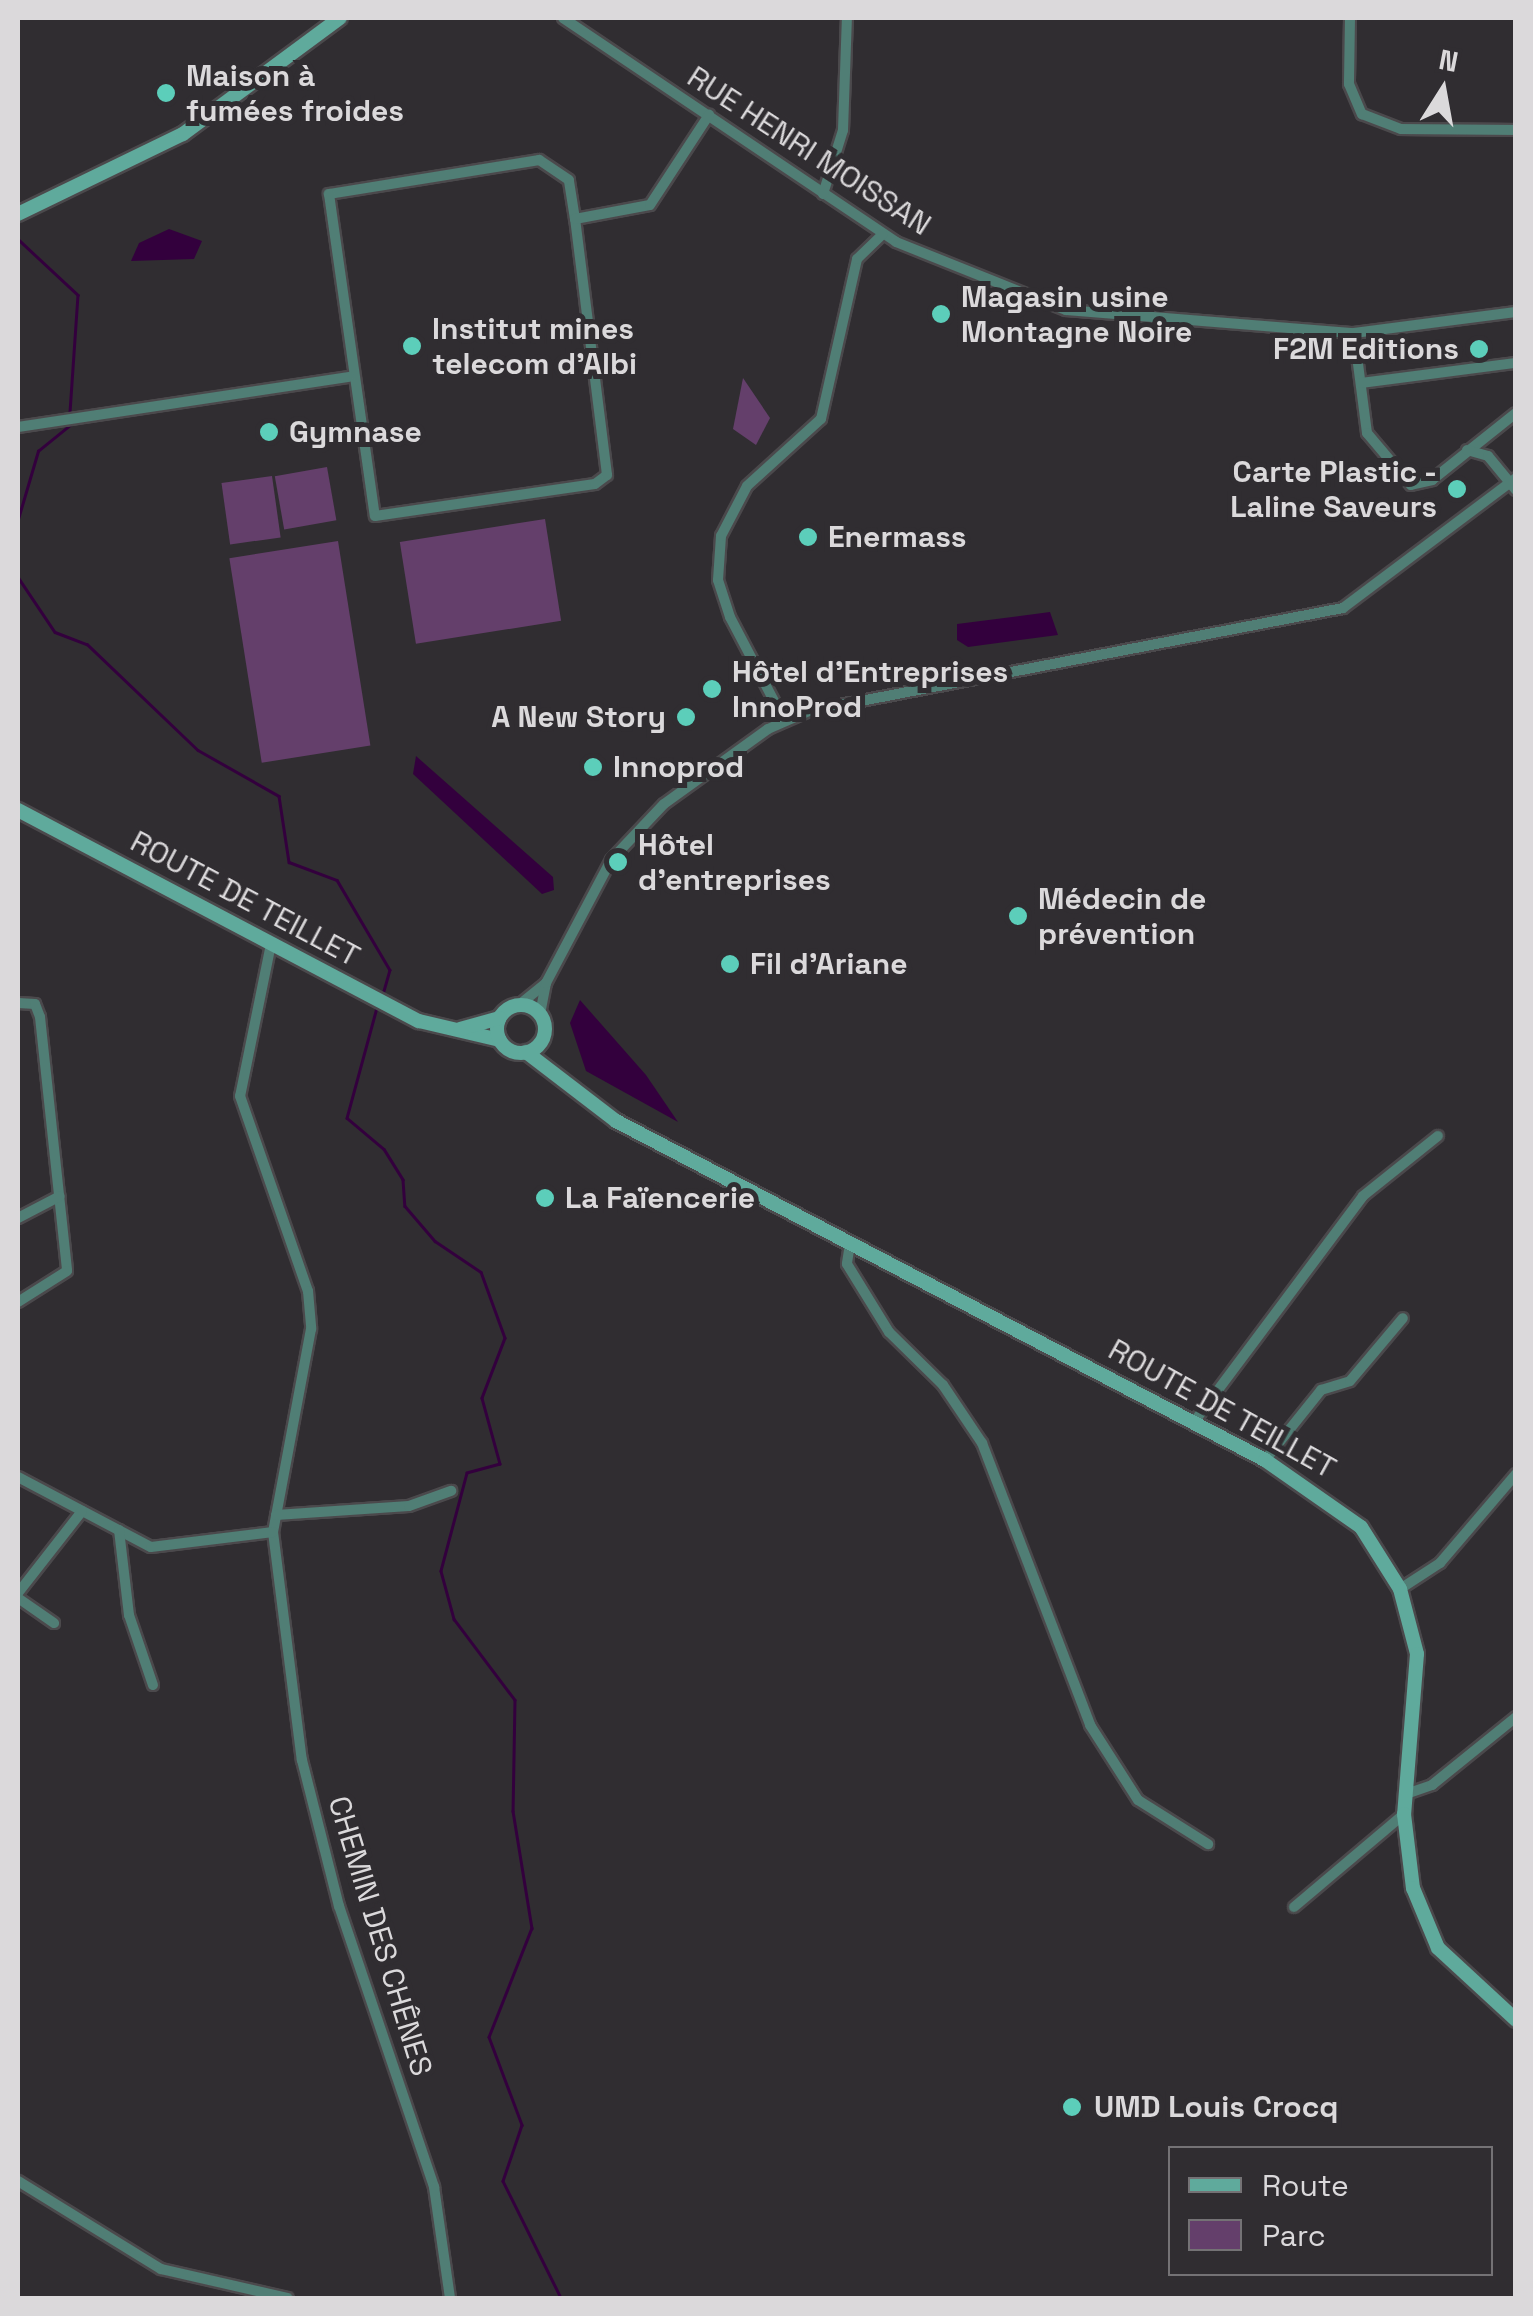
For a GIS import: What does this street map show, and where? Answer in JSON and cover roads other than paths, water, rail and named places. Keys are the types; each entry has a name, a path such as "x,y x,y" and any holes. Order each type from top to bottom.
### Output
{"main road":[{"path":"18,214 183,134 340,18"},
{"name":"ROUTE DE TEILLET","path":"18,810 272,944 449,1030 500,1040"},
{"path":"449,1030 500,1018 519,1005 540,1014 543,1039 570,1088"},
{"path":"500,1018 500,1040 526,1052 543,1039"},
{"name":"ROUTE DE TEILLET","path":"526,1052 570,1088 850,1244 1265,1460 1361,1527 1400,1589 1417,1654 1404,1814 1413,1888 1438,1948 1516,2020"}],"street":[{"name":"RUE HENRI MOISSAN","path":"563,18 883,234 1082,315 1354,333 1516,312"},
{"path":"823,194 843,130 847,18"},
{"path":"1350,18 1353,102 1377,124 1516,130"},
{"path":"575,219 650,205 710,116"},
{"path":"539,160 569,180 611,460 595,484 375,516 350,377 329,194 539,160"},
{"path":"784,720 718,580 725,524 747,486 821,419 857,259 883,234"},
{"path":"1354,333 1367,433 1411,485 1468,450 1516,413"},
{"path":"1361,384 1516,363"},
{"path":"18,427 350,377"},
{"path":"1488,456 1491,432"},
{"path":"540,1014 546,983 634,832 784,720 1343,608 1514,484 1488,456 1468,450"},
{"name":"CHEMIN DES CHÊNES","path":"272,944 240,1096 304,1267 311,1329 273,1532 313,1809 434,2187 450,2298"},
{"path":"519,1005 546,983"},
{"path":"18,1002 35,1004 40,1017 66,1271 18,1302"},
{"path":"1194,1422 1363,1196 1438,1136"},
{"path":"18,1218 60,1196"},
{"path":"850,1244 846,1264 889,1332 943,1385 982,1443 1097,1736 1138,1800 1208,1844"},
{"path":"1265,1460 1321,1390 1350,1380 1403,1318"},
{"path":"1400,1589 1440,1563 1516,1474"},
{"path":"20,1482 151,1547 273,1532"},
{"path":"276,1515 409,1506 451,1491"},
{"path":"54,1624 18,1595 82,1511"},
{"path":"118,1530 129,1615 153,1685"},
{"path":"1406,1794 1432,1786 1512,1724"},
{"path":"1294,1907 1404,1814"},
{"path":"18,2181 161,2269 288,2298"}],"waterway":[{"path":"18,239 78,295 70,413"},
{"path":"18,519 38,451 69,426"},
{"path":"18,577 55,632 87,644 198,750 279,796 289,862 337,880 390,970 384,991"},
{"path":"378,1004 347,1118 384,1149 403,1180 405,1206 435,1241 481,1272 505,1338 482,1398 500,1464 467,1473 441,1571 454,1619 515,1700 513,1811 532,1928 489,2037 522,2125 503,2181 561,2298"}],"place":[{"name":"Maison à fumées froides","path":"166,93"},
{"name":"Magasin usine Montagne Noire","path":"941,314"},
{"name":"Institut mines telecom d'Albi","path":"412,346"},
{"name":"F2M Editions","path":"1479,349"},
{"name":"Gymnase","path":"269,432"},
{"name":"Carte Plastic - Laline Saveurs","path":"1457,489"},
{"name":"Enermass","path":"808,537"},
{"name":"Hôtel d'Entreprises InnoProd","path":"712,689"},
{"name":"A New Story","path":"686,717"},
{"name":"Innoprod","path":"593,767"},
{"name":"Hôtel d'entreprises","path":"618,862"},
{"name":"Médecin de prévention","path":"1018,916"},
{"name":"Fil d'Ariane","path":"730,964"},
{"name":"La Faïencerie","path":"545,1198"},
{"name":"UMD Louis Crocq","path":"1072,2107"}]}
